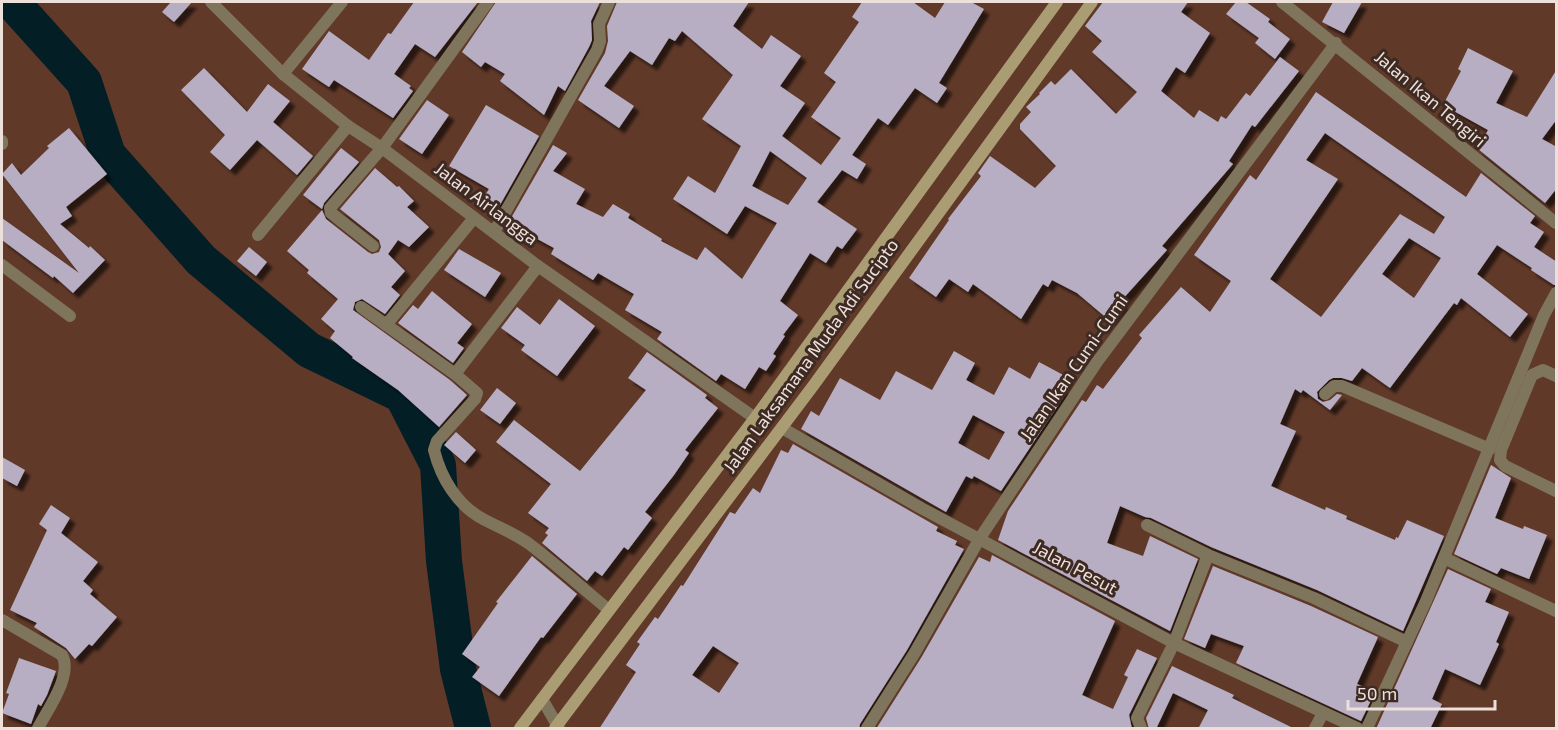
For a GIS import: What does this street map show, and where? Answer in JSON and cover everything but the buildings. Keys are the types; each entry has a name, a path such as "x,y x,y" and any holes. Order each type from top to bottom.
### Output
{"main road":[{"name":"Jalan Laksamana Muda Adi Sucipto","path":"520,729 755,418 1057,2"},
{"name":"Jalan Laksamana Muda Adi Sucipto","path":"557,727 782,428 1092,2"}],"street":[{"name":"Jalan Airlangga","path":"211,2 283,74 348,126 382,148 538,266 755,418"},
{"path":"283,74 342,2"},
{"path":"373,246 330,210 382,148 488,2"},
{"path":"494,232 597,50 600,41 600,24 609,2"},
{"name":"Jalan Ikan Tengiri","path":"1282,2 1478,162 1555,218"},
{"name":"Jalan Ikan Cumi-Cumi","path":"867,729 914,654 980,538 1097,362 1336,44"},
{"path":"258,235 348,126"},
{"path":"386,325 474,218"},
{"path":"2,265 70,316"},
{"path":"455,374 538,266"},
{"path":"1367,729 1444,558 1544,315 1557,294"},
{"path":"360,307 476,391 477,395 435,445 435,456 454,495 465,507 481,518 527,543 609,610"},
{"path":"1557,376 1543,370 1532,375 1501,450 1500,460 1505,466 1557,491"},
{"path":"1325,394 1334,386 1342,386 1490,449"},
{"name":"Jalan Pesut","path":"782,428 921,508 1174,643 1357,729"},
{"path":"1147,525 1208,555 1314,598 1407,642"},
{"path":"1141,729 1137,718 1174,643 1208,555"},
{"path":"1444,558 1557,611"},
{"path":"2,620 62,655 66,662 63,680 38,729"},
{"path":"543,699 557,727"},
{"path":"1316,729 1323,712"}],"shaded area":[{"path":"2,2 1556,2 1556,728 2,728"}],"waterway":[{"path":"12,2 84,82 108,155 201,260 309,350 402,395 438,465 444,561 458,669 473,728"}]}
